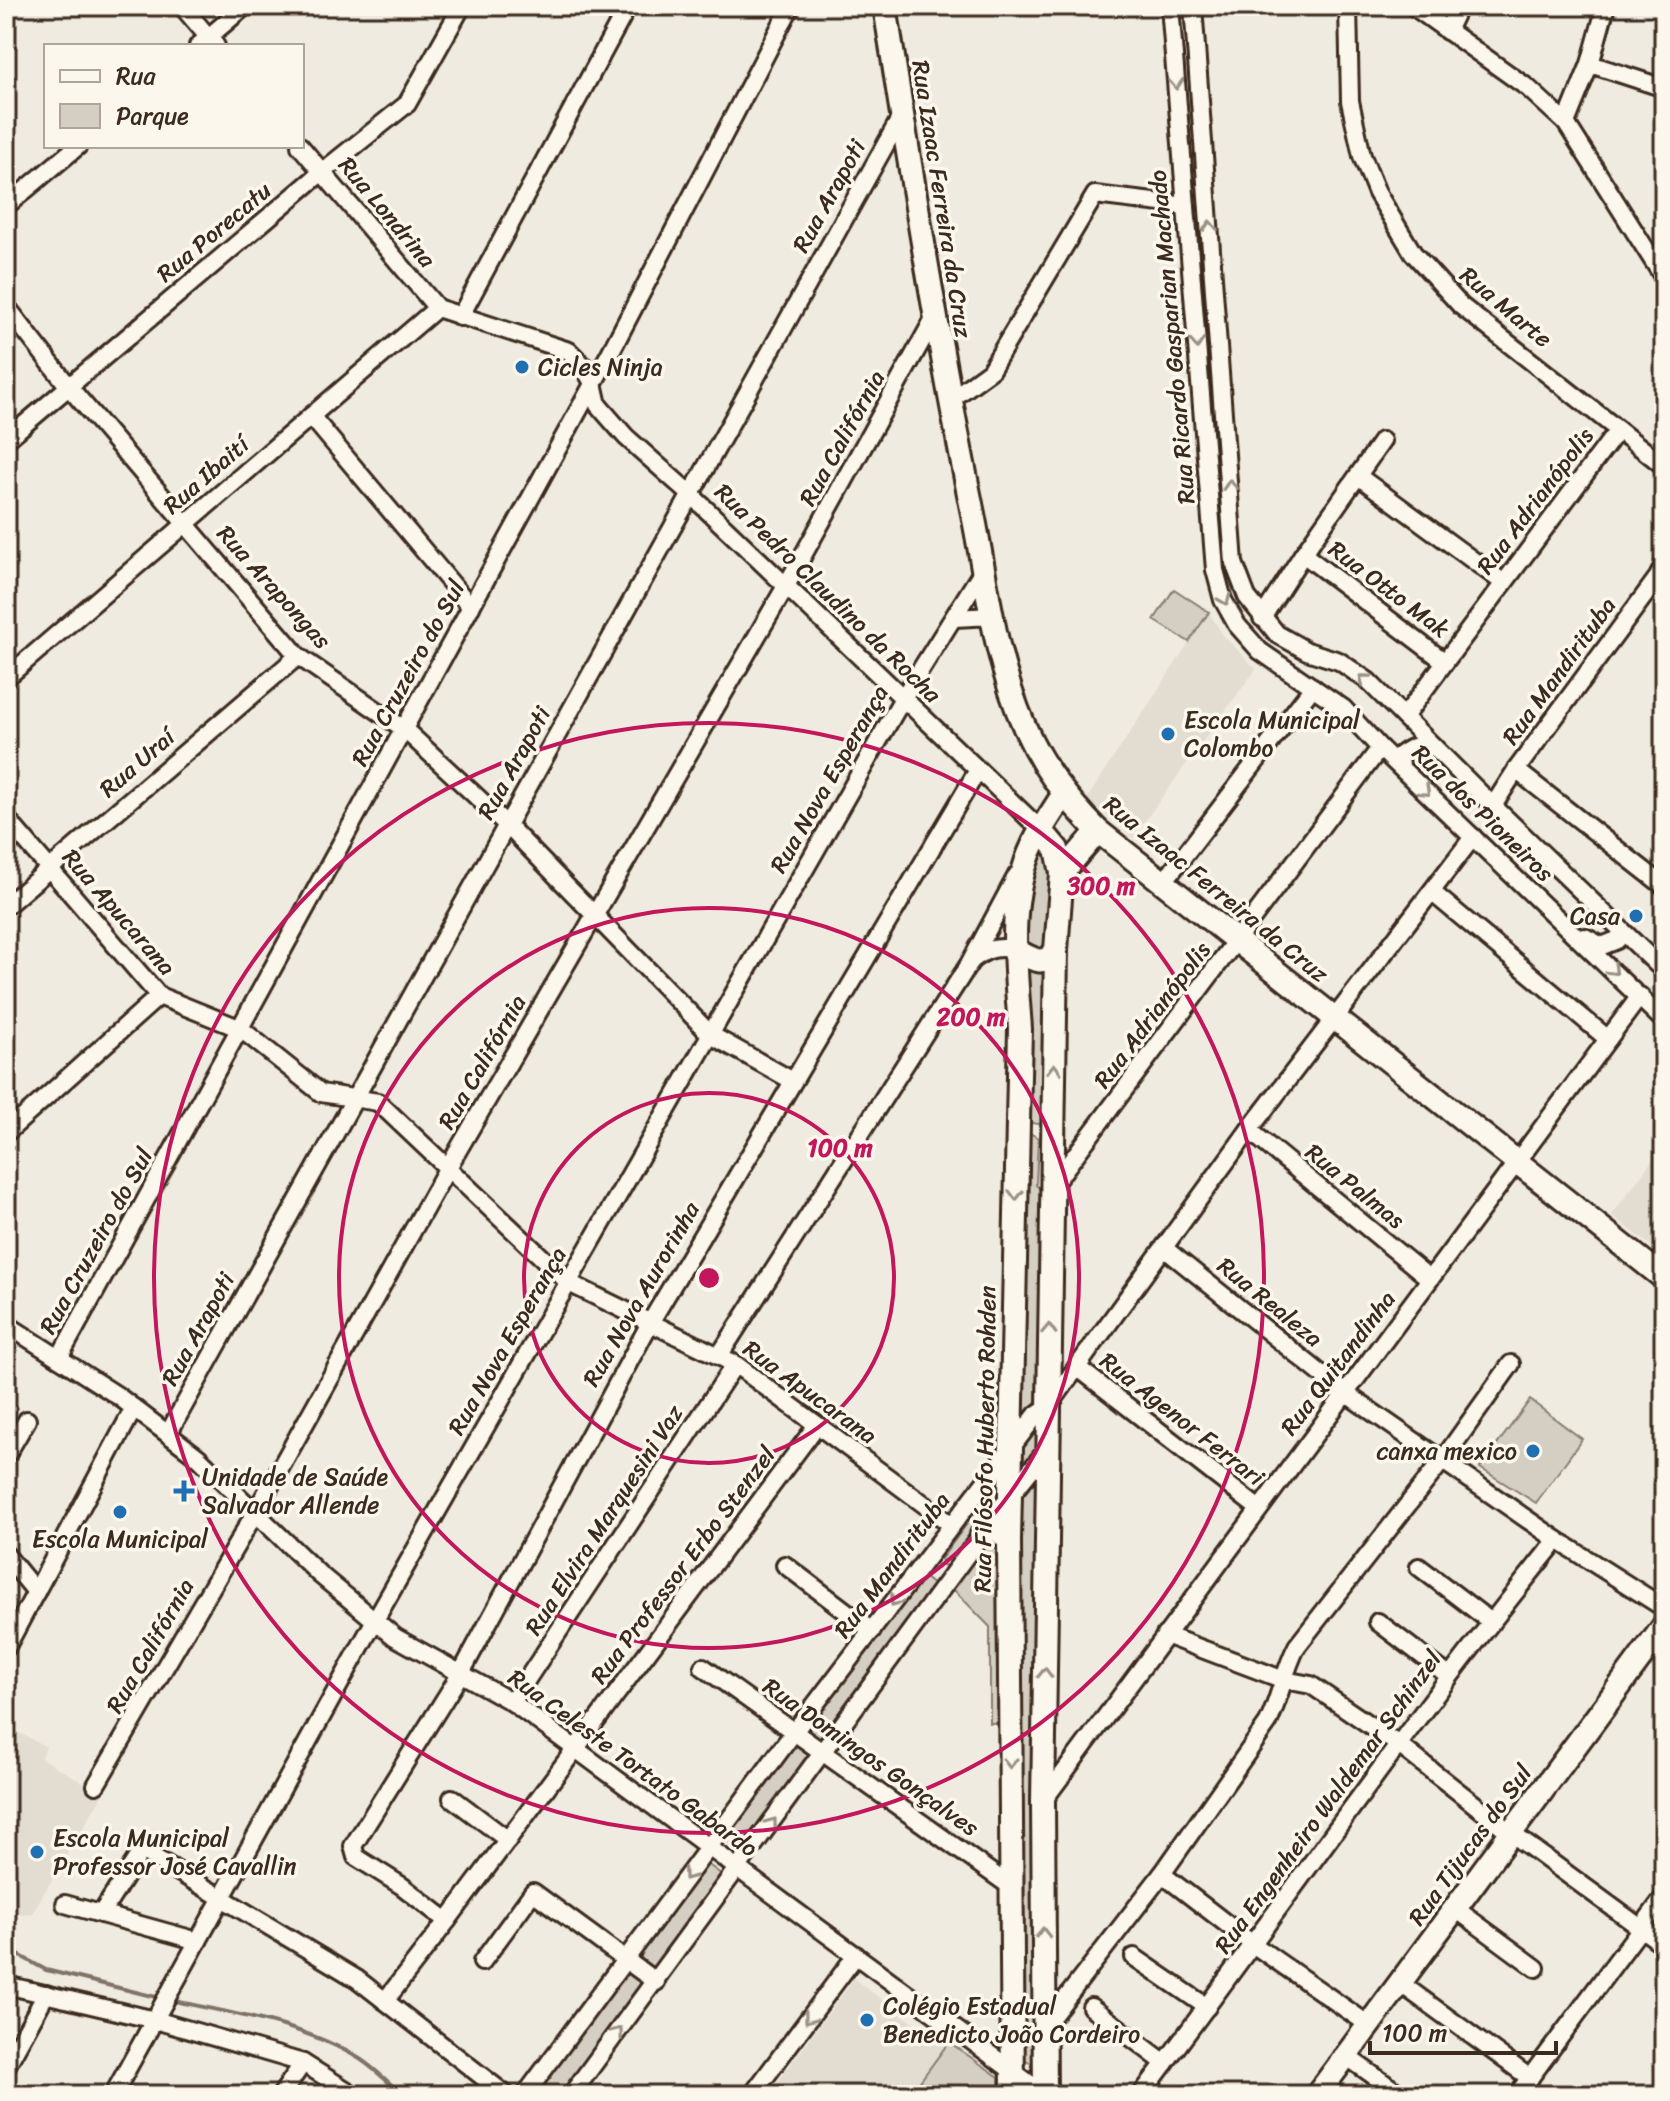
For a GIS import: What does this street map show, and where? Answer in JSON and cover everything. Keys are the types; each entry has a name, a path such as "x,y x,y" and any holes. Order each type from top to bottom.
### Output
{"main road":[{"name":"Rua Izaac Ferreira da Cruz","path":"885,6 942,360 1000,655 1025,728 1063,795 1098,831 1664,1278"},
{"name":"Rua Filósofo Huberto Rohden","path":"1013,2095 1009,1497 1020,1029 1014,949 1018,902 1036,838 1063,795"},
{"path":"1062,873 1098,831"},
{"path":"1036,838 1057,849 1062,873 1056,950 1048,1370 1050,1446 1043,1764 1045,2095"},
{"path":"1014,949 1040,962 1047,960 1056,950"},
{"path":"1017,1140 1025,1131 1036,1129 1046,1132 1053,1143"},
{"path":"1048,1370 1058,1379 1074,1372"},
{"path":"982,1535 989,1530 998,1530 1009,1540"},
{"name":"Rua Tijucas do Sul","path":"1317,2095 1664,1626"}],"street":[{"path":"182,6 207,43 245,6"},
{"name":"Rua Porecatu","path":"6,440 322,172 407,104 462,6"},
{"path":"460,317 628,6"},
{"name":"Rua Cruzeiro do Sul","path":"59,1358 593,383 791,6"},
{"name":"Rua Ricardo Gasparian Machado","path":"1170,6 1215,570 1223,600 1237,625 1260,651"},
{"name":"Rua Ricardo Gasparian Machado","path":"1193,6 1234,563 1247,597 1277,634"},
{"name":"Rua Marte","path":"1348,6 1350,101 1362,156 1377,193 1413,253 1461,306 1664,466"},
{"path":"1413,6 1528,88 1566,123 1664,278"},
{"path":"1447,31 1459,6"},
{"path":"1566,123 1590,64 1606,6"},
{"path":"1590,64 1664,88"},
{"name":"Rua Arapoti","path":"168,1434 902,115"},
{"path":"6,206 76,148"},
{"name":"Rua Londrina","path":"302,148 437,308"},
{"name":"Rua Izaac Ferreira da Cruz","path":"950,400 990,371 1095,195 1186,206"},
{"name":"Rua Arapongas","path":"6,306 69,387 298,656 404,729 507,825 711,1035 793,1081"},
{"name":"Rua Pedro Claudino da Rocha","path":"437,308 569,351 582,364 593,383 598,405 626,437 690,494 978,770 1036,838"},
{"name":"Rua Ibaití","path":"6,678 437,308"},
{"name":"Rua Califórnia","path":"96,1785 255,1513 447,1169 786,586 936,315"},
{"name":"Rua Califórnia","path":"911,363 942,360"},
{"path":"311,416 471,607"},
{"name":"Rua Adrianópolis","path":"1404,717 1618,430"},
{"path":"1262,618 1382,441"},
{"path":"1358,476 1504,583"},
{"name":"Rua Otto Mak","path":"1303,554 1445,662"},
{"name":"Rua Mandirituba","path":"1493,806 1516,770 1660,583 1664,564"},
{"name":"Rua Nova Esperança","path":"113,2095 375,1620 903,698 983,570"},
{"path":"954,618 993,616"},
{"name":"Rua dos Pioneiros","path":"1277,634 1307,651 1339,661 1368,681 1493,806 1663,967"},
{"name":"Rua dos Pioneiros","path":"1260,651 1343,708 1380,748 1664,1021"},
{"name":"Rua Uraí","path":"6,906 298,656"},
{"path":"1163,883 1313,687"},
{"path":"1401,767 1400,755 1410,748 1418,744 1433,746"},
{"name":"Rua Adrianópolis","path":"1053,1185 1380,748"},
{"name":"Rua Nova Aurorinha","path":"447,1921 402,1886 356,1857 353,1846 461,1673 650,1323 978,770"},
{"path":"1516,770 1664,886"},
{"name":"Rua Apucarana","path":"6,818 159,996 241,1029 321,1093 378,1102 569,1283 735,1364 952,1525"},
{"name":"Rua Mandirituba","path":"525,2095 794,1732 1037,1414 1048,1407 1249,1130 1473,837"},
{"path":"719,1356 971,961 1036,838"},
{"path":"1433,893 1608,1039"},
{"path":"1552,912 1602,946 1617,940 1623,932"},
{"path":"971,961 983,951 993,948 1014,949"},
{"path":"6,1133 159,996"},
{"name":"Rua Quitandinha","path":"1043,1802 1640,996"},
{"name":"Rua Palmas","path":"1249,1130 1430,1279"},
{"path":"1053,1143 1065,1155 1076,1156"},
{"name":"Rua Realeza","path":"1164,1248 1345,1393 1557,1540 1664,1608"},
{"name":"Rua Celeste Tortato Gabardo","path":"6,1324 134,1408 198,1457 319,1574 395,1637 512,1702 1045,2095"},
{"name":"Rua Elvira Marquesini Vaz","path":"512,1702 735,1364"},
{"path":"1043,2028 1162,1874 1268,1723 1297,1646 1442,1461 1511,1364"},
{"name":"Rua Agenor Ferrari","path":"1074,1372 1259,1509"},
{"path":"6,1648 134,1408"},
{"path":"6,1456 27,1420"},
{"name":"Rua Professor Erbo Stenzel","path":"385,2001 817,1425"},
{"path":"571,2095 1009,1497 1050,1446"},
{"name":"Rua Engenheiro Waldemar Schinzel","path":"1141,2095 1449,1676 1557,1540"},
{"path":"931,1553 929,1564 935,1573 943,1577 955,1572"},
{"path":"6,1555 36,1592"},
{"path":"785,1565 872,1631"},
{"path":"1419,1567 1491,1622"},
{"path":"1378,1622 1449,1676"},
{"path":"1165,1635 1284,1680 1311,1685 1399,1745 1511,1833 1664,1945"},
{"name":"Rua Domingos Gonçalves","path":"703,1667 1010,1886"},
{"path":"1043,1764 1057,1771 1075,1758"},
{"path":"452,1798 508,1840"},
{"path":"101,1914 142,1850 357,1979 506,2095"},
{"path":"1162,1874 1254,1945 1369,2025"},
{"path":"482,1962 533,1892 656,1982"},
{"path":"1517,2095 1664,1897"},
{"path":"65,1904 198,1941"},
{"path":"1456,1909 1536,1968"},
{"path":"752,2095 856,1955"},
{"path":"1134,1957 1207,2007"},
{"path":"1043,1986 1053,1993 1061,1993 1080,1983"},
{"path":"1400,1983 1530,2078"},
{"path":"6,1985 155,2020 303,2063 354,2095"},
{"path":"6,2067 46,1994"},
{"path":"1091,2007 1165,2063"},
{"path":"1346,2056 1401,2095"},
{"path":"281,2095 303,2063"}],"shaded area":[{"name":"Escola Municipal Colombo","path":"1209,612 1222,634 1256,669 1133,837 1086,800"},
{"path":"1664,1144 1664,1256 1612,1215"},
{"name":"Escola Municipal Professor José Cavallin","path":"6,1726 46,1747 41,1758 103,1794 31,1915 6,1911"},
{"name":"Colégio Estadual Benedicto João Cordeiro","path":"854,1979 946,2047 910,2095 768,2095"}],"green space":[{"path":"1174,589 1209,612 1189,642 1154,620"},
{"path":"1044,844 1055,850 1050,942 1041,953 1026,949 1026,935 1031,883"},
{"path":"1047,968 1045,1125 1025,1122 1020,970"},
{"path":"1030,1133 1038,1138 1036,1185 1043,1192 1036,1401 1017,1426 1025,1137"},
{"name":"canxa mexico","path":"1530,1400 1582,1439 1536,1503 1480,1468"},
{"path":"1036,1425 1038,1449 1017,1474 1018,1448"},
{"path":"1001,1472 1000,1495 950,1566 943,1565 941,1559"},
{"path":"1036,1473 1037,2068 1020,2056 1016,1495"},
{"path":"999,1539 1000,1723 990,1723 990,1627 952,1588 988,1540"},
{"path":"924,1577 934,1585 863,1690 822,1740 811,1734 808,1723 875,1633"},
{"path":"801,1745 812,1756 743,1852 724,1838 792,1746"},
{"path":"706,1863 725,1877 655,1967 646,1964 641,1951"},
{"path":"630,1973 640,1979 643,1986 565,2095 534,2095 622,1975"},
{"path":"949,2042 999,2077 999,2095 910,2095"}],"waterway":[{"path":"6,1948 46,1970 156,1997"},
{"path":"174,2001 270,2022 316,2037 360,2059 403,2095"}],"place":[{"name":"Cicles Ninja","path":"522,367"},
{"name":"Escola Municipal Colombo","path":"1168,734"},
{"name":"Casa","path":"1636,916"},
{"name":"canxa mexico","path":"1533,1451"},
{"name":"Unidade de Saúde Salvador Allende","path":"184,1491"},
{"name":"Escola Municipal","path":"120,1512"},
{"name":"Escola Municipal Professor José Cavallin","path":"37,1852"},
{"name":"Colégio Estadual Benedicto João Cordeiro","path":"867,2020"}]}
